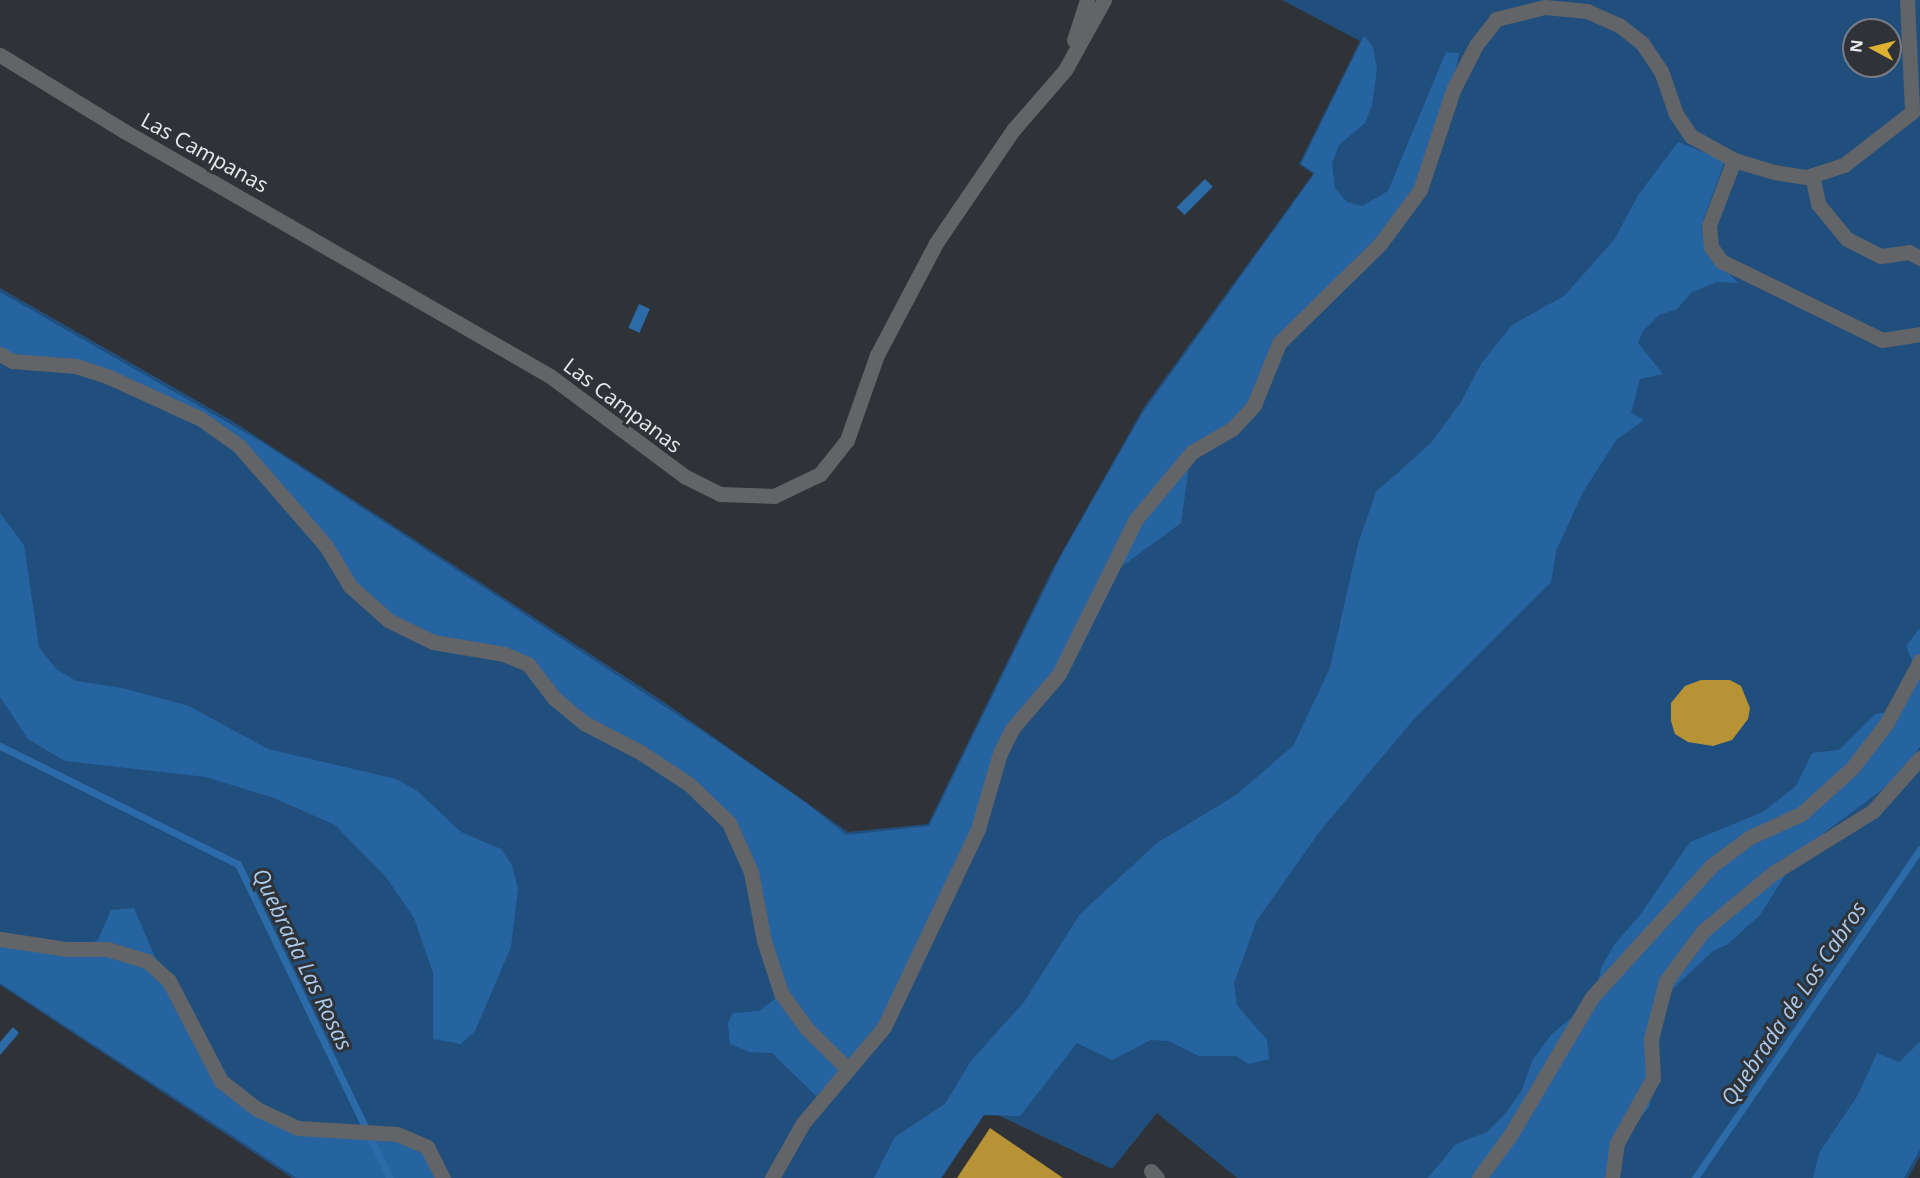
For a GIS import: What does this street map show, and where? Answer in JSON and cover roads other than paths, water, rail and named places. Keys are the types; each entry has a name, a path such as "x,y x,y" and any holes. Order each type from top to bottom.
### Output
{"street":[{"name":"Las Campanas","path":"1065,70 1087,0"},
{"name":"Las Campanas","path":"0,55 124,131 550,376 684,476 720,494 774,496 820,474 847,440 877,355 936,243 1013,130 1065,70 1104,0"},
{"path":"772,1178 803,1123 884,1027 978,829 1000,753 1012,729 1059,674 1136,519 1192,452 1232,429 1254,405 1280,343 1380,244 1420,190 1453,90 1476,45 1496,20 1545,7 1587,10 1619,26 1642,43 1660,71 1676,114 1691,136 1734,160 1774,172 1812,175 1844,165 1916,113 1907,0"},
{"path":"1734,160 1709,225 1711,247 1721,261 1882,340 1920,334"},
{"path":"1812,175 1818,204 1846,238 1881,256 1909,252 1920,258"},
{"path":"0,354 12,361 87,370 201,419 239,446 326,546 350,586 388,620 434,642 504,654 528,664 554,698 584,723 640,752 690,785 729,823 751,872 764,941 781,993 807,1029 848,1070"},
{"path":"1479,1178 1510,1134 1592,997 1711,866 1750,837 1801,814 1852,768 1886,724 1920,661"},
{"path":"1612,1178 1617,1143 1653,1078 1654,1017 1672,973 1703,931 1773,873 1873,811 1920,758"},
{"path":"0,939 67,949 107,949 147,962 169,981 221,1081 257,1109 298,1128 397,1134 427,1147 443,1178"}],"waterway":[{"name":"Quebrada Las Rosas","path":"0,746 238,864 390,1178"},
{"name":"Quebrada de Los Cabros","path":"1695,1178 1920,849"}]}
